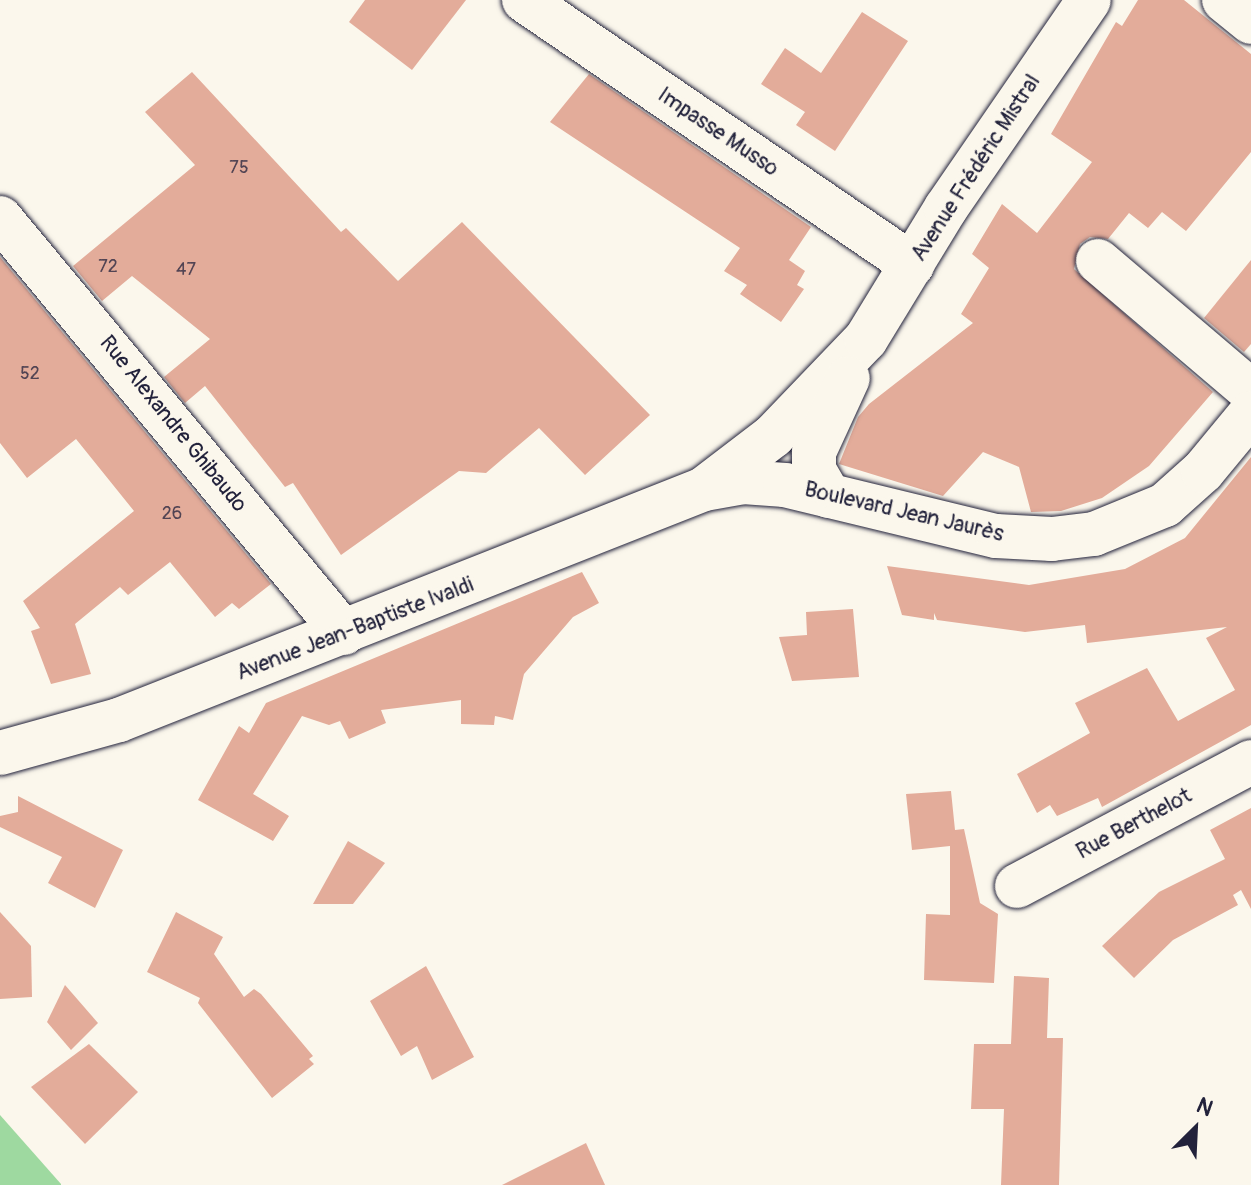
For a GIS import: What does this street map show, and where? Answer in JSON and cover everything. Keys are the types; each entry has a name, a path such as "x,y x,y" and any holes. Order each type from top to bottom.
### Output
{"main road":[{"name":"Impasse Musso","path":"524,0 912,265"},
{"name":"Avenue Frédéric Mistral","path":"829,496 814,470 814,452 866,339 1089,0"},
{"path":"1224,0 1251,22"},
{"name":"Rue Alexandre Ghibaudo","path":"0,218 344,633"},
{"path":"1098,261 1251,391"},
{"name":"Avenue Frédéric Mistral","path":"704,489 773,436 866,339"},
{"name":"Boulevard Jean Jaurès","path":"704,489 743,482 785,485 996,536 1052,539 1094,534 1165,505 1203,471 1251,413"},
{"name":"Avenue Jean-Baptiste Ivaldi","path":"0,753 119,720 704,489"},
{"name":"Rue Berthelot","path":"1017,886 1251,762"}],"green space":[{"path":"0,1115 61,1184 61,1185 0,1185"}],"building":[{"path":"365,0 466,0 412,70 349,22"},
{"path":"1138,0 1184,0 1251,54 1251,152 1186,231 1162,212 1148,228 1129,213 1108,239 1090,237 1080,244 1074,269 1213,392 1149,466 1102,498 1061,511 1031,512 1019,467 983,452 943,496 839,464 858,417 869,404 973,323 961,314 989,268 972,254 1002,204 1037,233 1092,162 1051,134 1116,22 1122,26"},
{"path":"862,12 908,41 835,151 796,125 805,112 761,84 785,48 821,73"},
{"path":"192,72 341,232 346,228 398,281 462,222 650,415 585,475 539,428 486,473 459,471 341,555 293,483 285,487 205,386 185,403 164,377 210,339 132,276 102,301 73,266 195,165 145,112"},
{"path":"589,74 811,227 789,260 805,271 797,285 804,289 781,322 740,294 747,285 724,271 740,248 550,122"},
{"path":"0,257 271,584 239,609 232,603 215,617 170,562 128,595 120,587 75,624 91,674 51,684 31,631 40,628 23,601 134,511 76,439 27,478 0,443"},
{"path":"1251,260 1251,344 1244,352 1204,318"},
{"path":"1251,457 1251,725 1102,807 1098,798 1057,816 1050,805 1037,813 1017,774 1090,733 1075,703 1147,668 1178,721 1235,690 1206,638 1227,627 1087,643 1085,625 1025,632 937,620 934,613 934,620 902,615 887,566 1029,585 1125,569 1185,538"},
{"path":"582,572 599,603 573,617 524,674 513,720 495,716 494,725 461,724 461,700 381,710 386,723 349,739 340,721 329,725 302,716 253,794 289,816 273,841 198,800 239,726 249,733 266,703"},
{"path":"853,609 859,677 792,681 779,637 807,635 806,612"},
{"path":"951,791 955,830 964,829 980,903 998,914 994,983 924,980 926,914 950,915 950,846 912,850 906,794"},
{"path":"18,796 123,850 95,908 48,883 62,857 0,827 0,816 18,812"},
{"path":"1251,808 1251,909 1241,890 1233,895 1238,905 1173,940 1134,978 1102,946 1159,892 1225,859 1210,830"},
{"path":"348,841 385,863 353,904 313,904"},
{"path":"0,912 31,946 32,997 0,999"},
{"path":"176,912 223,937 214,954 244,997 254,989 261,994 313,1056 309,1059 314,1064 272,1098 198,1003 200,998 147,972"},
{"path":"426,966 474,1057 432,1080 417,1046 401,1056 370,1001"},
{"path":"1014,976 1049,978 1047,1038 1063,1038 1059,1185 1001,1185 1004,1109 971,1109 974,1044 1011,1044"},
{"path":"65,985 98,1023 71,1050 47,1022"},
{"path":"89,1044 138,1092 85,1144 31,1087"},
{"path":"586,1143 605,1185 502,1185"}]}
